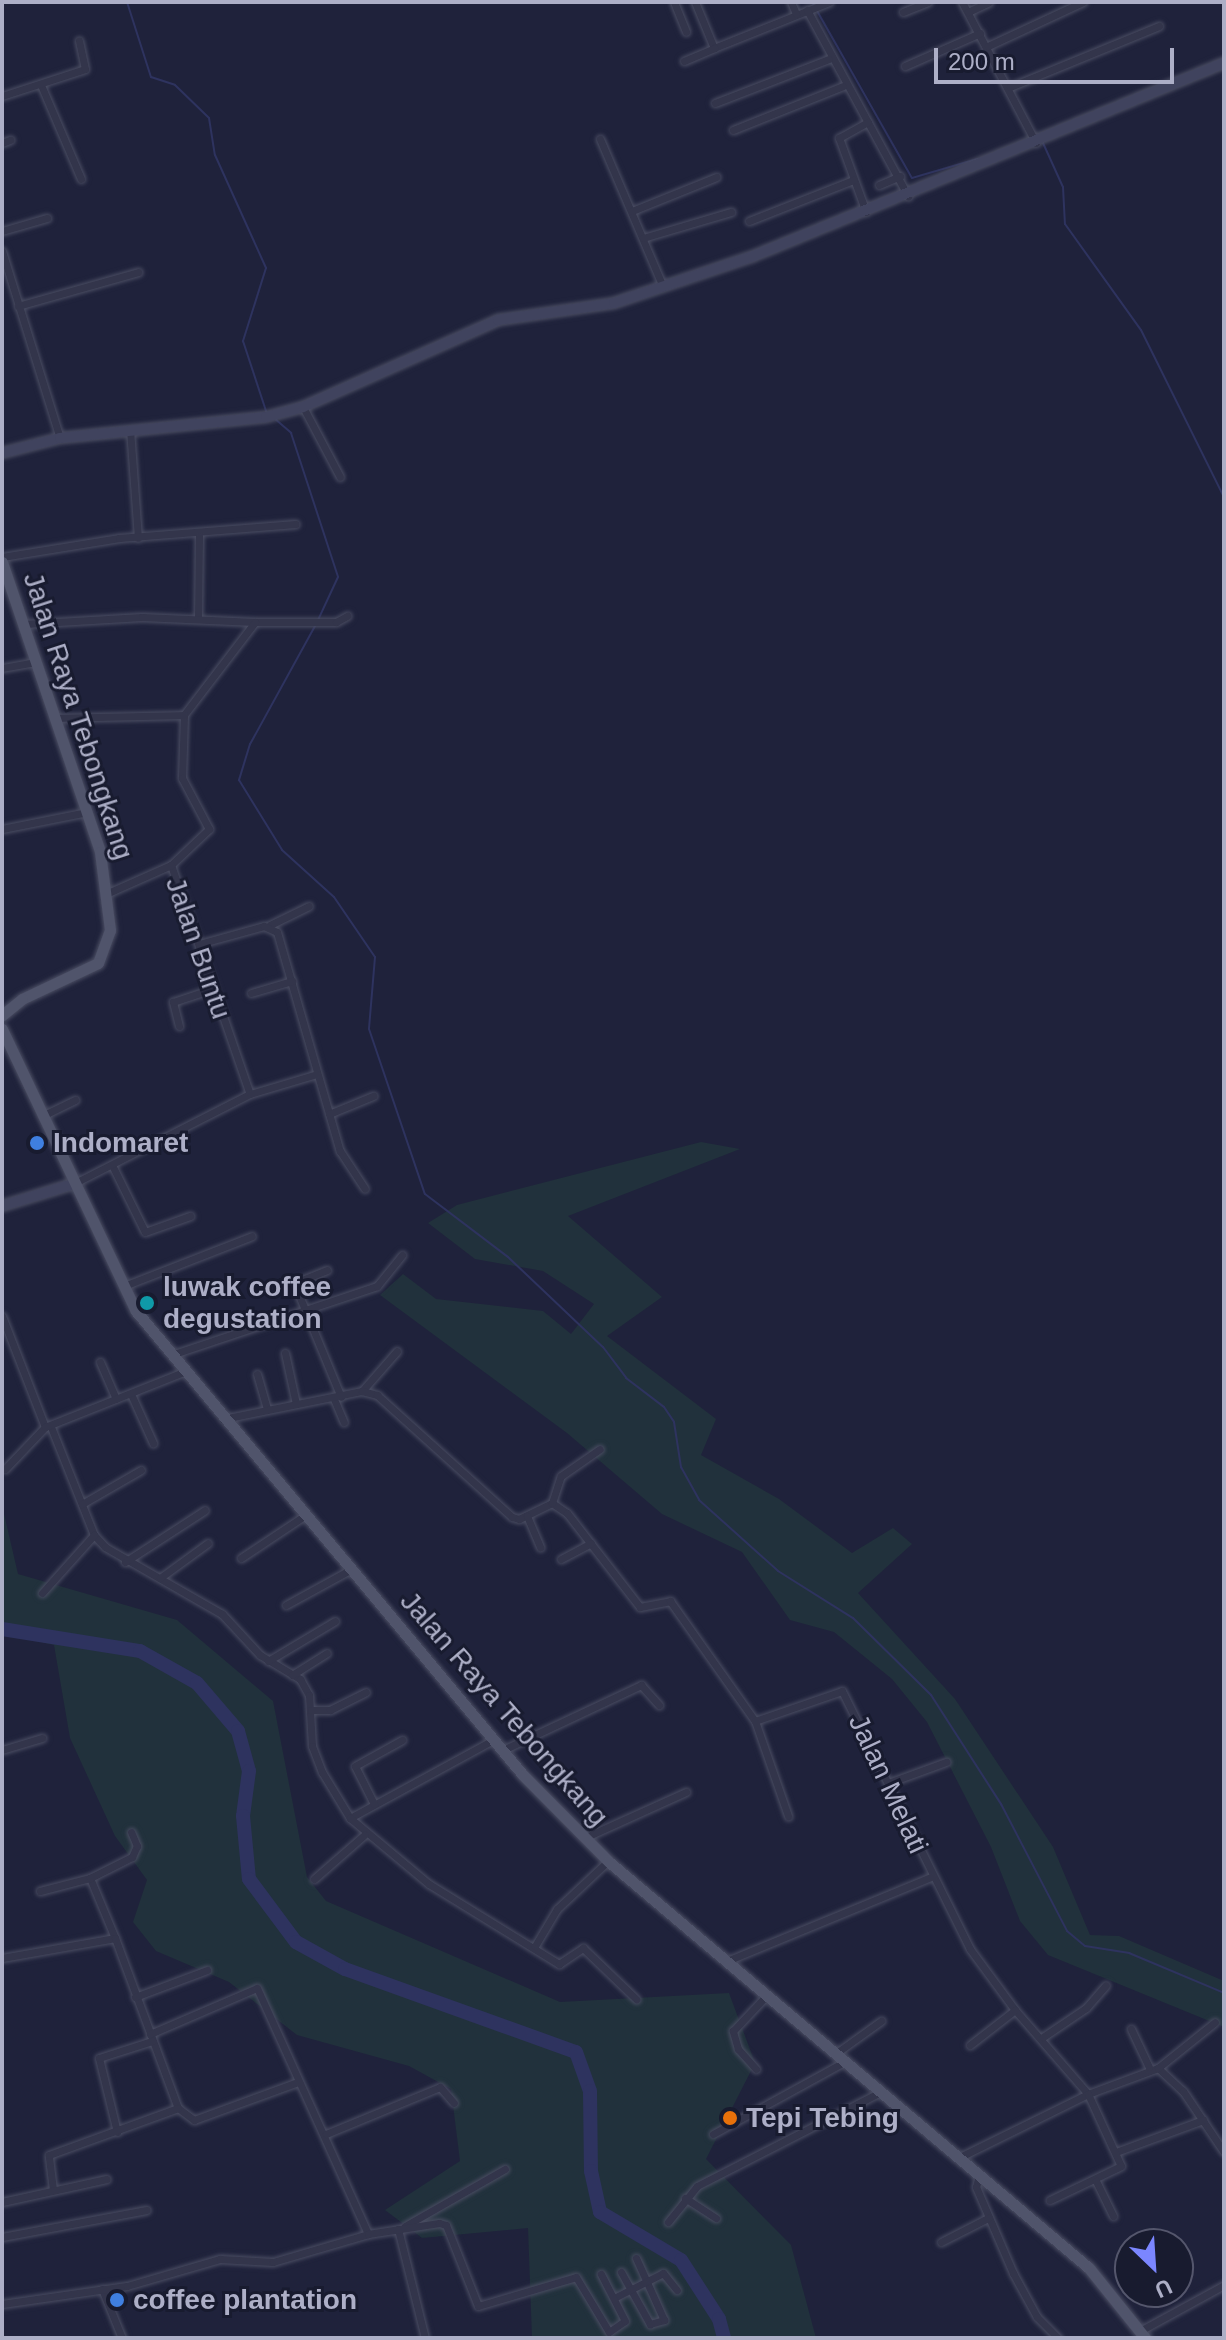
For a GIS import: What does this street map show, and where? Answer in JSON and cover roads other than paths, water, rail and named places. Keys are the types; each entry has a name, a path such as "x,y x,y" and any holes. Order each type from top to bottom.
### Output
{"main road":[{"path":"2,453 60,438 282,414 498,320 600,306 663,287 866,212 1224,63"},
{"name":"Jalan Raya Tebongkang","path":"2,560 87,812 108,893 110,938 102,959 2,1015"},
{"name":"Jalan Raya Tebongkang","path":"2,1029 122,1287 183,1372 499,1744 608,1861 1089,2268 1142,2334"},
{"path":"2,1206 73,1184"}],"street":[{"path":"674,2 686,32"},
{"path":"791,2 796,14"},
{"path":"684,61 829,2"},
{"path":"903,12 928,2"},
{"path":"962,2 1010,87 1036,143"},
{"path":"968,12 989,2"},
{"path":"988,46 1083,2"},
{"path":"699,3 714,48"},
{"path":"807,10 843,86 900,176 908,196"},
{"path":"1010,87 1159,26"},
{"path":"905,66 980,33"},
{"path":"2,96 81,70 79,41"},
{"path":"715,103 829,59"},
{"path":"41,85 81,179"},
{"path":"733,130 843,86"},
{"path":"866,212 839,137 868,122"},
{"path":"600,139 663,287"},
{"path":"879,185 900,176"},
{"path":"632,211 716,177"},
{"path":"749,221 853,180"},
{"path":"643,238 731,212"},
{"path":"2,231 47,218"},
{"path":"2,251 60,438"},
{"path":"18,306 138,272"},
{"path":"303,407 340,477"},
{"path":"130,429 138,538"},
{"path":"2,560 138,538 199,536 295,524"},
{"path":"198,618 199,536"},
{"path":"24,624 198,618 336,622 347,616"},
{"path":"171,865 209,829 182,778 184,715 255,622"},
{"path":"2,668 36,662"},
{"path":"56,718 184,715"},
{"path":"2,829 87,812"},
{"name":"Jalan Buntu","path":"108,893 171,865 250,1094"},
{"path":"199,944 270,925 309,906"},
{"path":"270,925 292,981 340,1151 365,1189"},
{"path":"251,993 292,981"},
{"path":"179,1026 173,1002 212,989"},
{"path":"73,1184 113,1167 250,1094 317,1074"},
{"path":"329,1114 373,1096"},
{"path":"40,1116 75,1100"},
{"path":"113,1167 145,1232 190,1216"},
{"path":"122,1287 252,1236"},
{"path":"170,1355 305,1311 383,1281 402,1255"},
{"path":"327,1270 295,1282 344,1422"},
{"path":"2,1316 94,1535 125,1562 160,1578 222,1614 268,1661 292,1675 306,1688 311,1710 312,1746 322,1772 364,1835 429,1884 562,1964 583,1948 636,1999"},
{"path":"362,1391 397,1351"},
{"path":"285,1353 296,1404"},
{"path":"100,1362 116,1399"},
{"path":"5,1469 48,1427 183,1372"},
{"path":"257,1374 267,1410"},
{"path":"222,1419 362,1391 372,1393 512,1517 527,1516 552,1503 561,1476 600,1449"},
{"path":"131,1394 153,1443"},
{"path":"82,1504 141,1470"},
{"path":"552,1503 591,1543 638,1606 670,1601 755,1721 788,1816"},
{"path":"125,1562 205,1510"},
{"path":"241,1558 304,1516"},
{"path":"527,1516 540,1547"},
{"path":"42,1593 69,1556 94,1535"},
{"path":"160,1578 208,1543"},
{"path":"561,1559 591,1543"},
{"path":"286,1605 350,1570"},
{"path":"268,1661 335,1621"},
{"path":"292,1675 327,1653"},
{"path":"350,1818 499,1744 640,1685 659,1705"},
{"name":"Jalan Melati","path":"755,1721 840,1690 891,1782 931,1877 970,1949 1015,2010 1043,2037 1088,2094 1116,2152"},
{"path":"311,1710 330,1710 366,1692"},
{"path":"2,1750 42,1738"},
{"path":"374,1804 355,1766 402,1740"},
{"path":"891,1782 946,1762"},
{"path":"584,1838 686,1792"},
{"path":"40,1891 90,1878 132,1857 137,1846 131,1832"},
{"path":"314,1879 364,1835"},
{"path":"535,1946 557,1909 608,1861"},
{"path":"727,1961 931,1877"},
{"path":"90,1878 178,2108 202,2119 298,2082"},
{"path":"2,1958 115,1938"},
{"path":"135,1997 207,1970"},
{"path":"1043,2037 1086,2008 1106,1985"},
{"path":"117,2132 99,2058 151,2037 255,1987 298,2082 326,2134 368,2234"},
{"path":"756,2069 733,2031 766,1996"},
{"path":"970,2045 1015,2010"},
{"path":"713,2134 839,2058 881,2021"},
{"path":"958,2158 1088,2094 1153,2068 1215,2022"},
{"path":"1131,2029 1153,2068 1203,2120 1224,2152"},
{"path":"326,2134 440,2087 454,2103"},
{"path":"668,2222 685,2198 881,2092"},
{"path":"53,2190 46,2156 178,2108"},
{"path":"1050,2200 1120,2168 1116,2152 1203,2120"},
{"path":"400,2228 505,2169"},
{"path":"979,2175 976,2187 988,2218 1035,2314 1058,2338"},
{"path":"2,2202 107,2179"},
{"path":"1096,2181 1113,2216"},
{"path":"685,2198 716,2218"},
{"path":"2,2237 146,2210"},
{"path":"941,2242 988,2218"},
{"path":"2,2304 102,2289 220,2259 285,2260 368,2234 446,2225 478,2306 576,2277 609,2332 625,2321 601,2274"},
{"path":"400,2228 425,2338"},
{"path":"621,2272 630,2291 656,2325 667,2316 636,2258"},
{"path":"614,2298 663,2273 677,2290"},
{"path":"1142,2334 1224,2285"},
{"path":"102,2289 122,2338"}],"waterway":[{"path":"127,2 151,77 175,85 209,118 215,155 266,268 243,341 266,411"},
{"path":"812,2 912,178 977,159"},
{"path":"1043,143 1063,187 1065,224 1141,330 1224,497"},
{"path":"274,418 291,433 338,577 318,620"},
{"path":"315,626 250,744 239,780 282,850 334,897 375,957 369,1029 425,1194 508,1257 603,1347 626,1378 664,1407 674,1422 681,1467 699,1500 778,1571 853,1618 931,1695 1001,1804 1067,1931 1085,1946 1129,1953 1224,1993"},
{"path":"2,1629 140,1651 197,1683 238,1731 249,1771 243,1816 249,1879 296,1942 345,1969 576,2052 590,2091 591,2171 600,2212 681,2260 719,2319 724,2338"}],"place":[{"name":"Indomaret","path":"37,1143"},
{"name":"luwak coffee degustation","path":"147,1303"},
{"name":"Tepi Tebing","path":"730,2118"},
{"name":"coffee plantation","path":"117,2300"}]}
